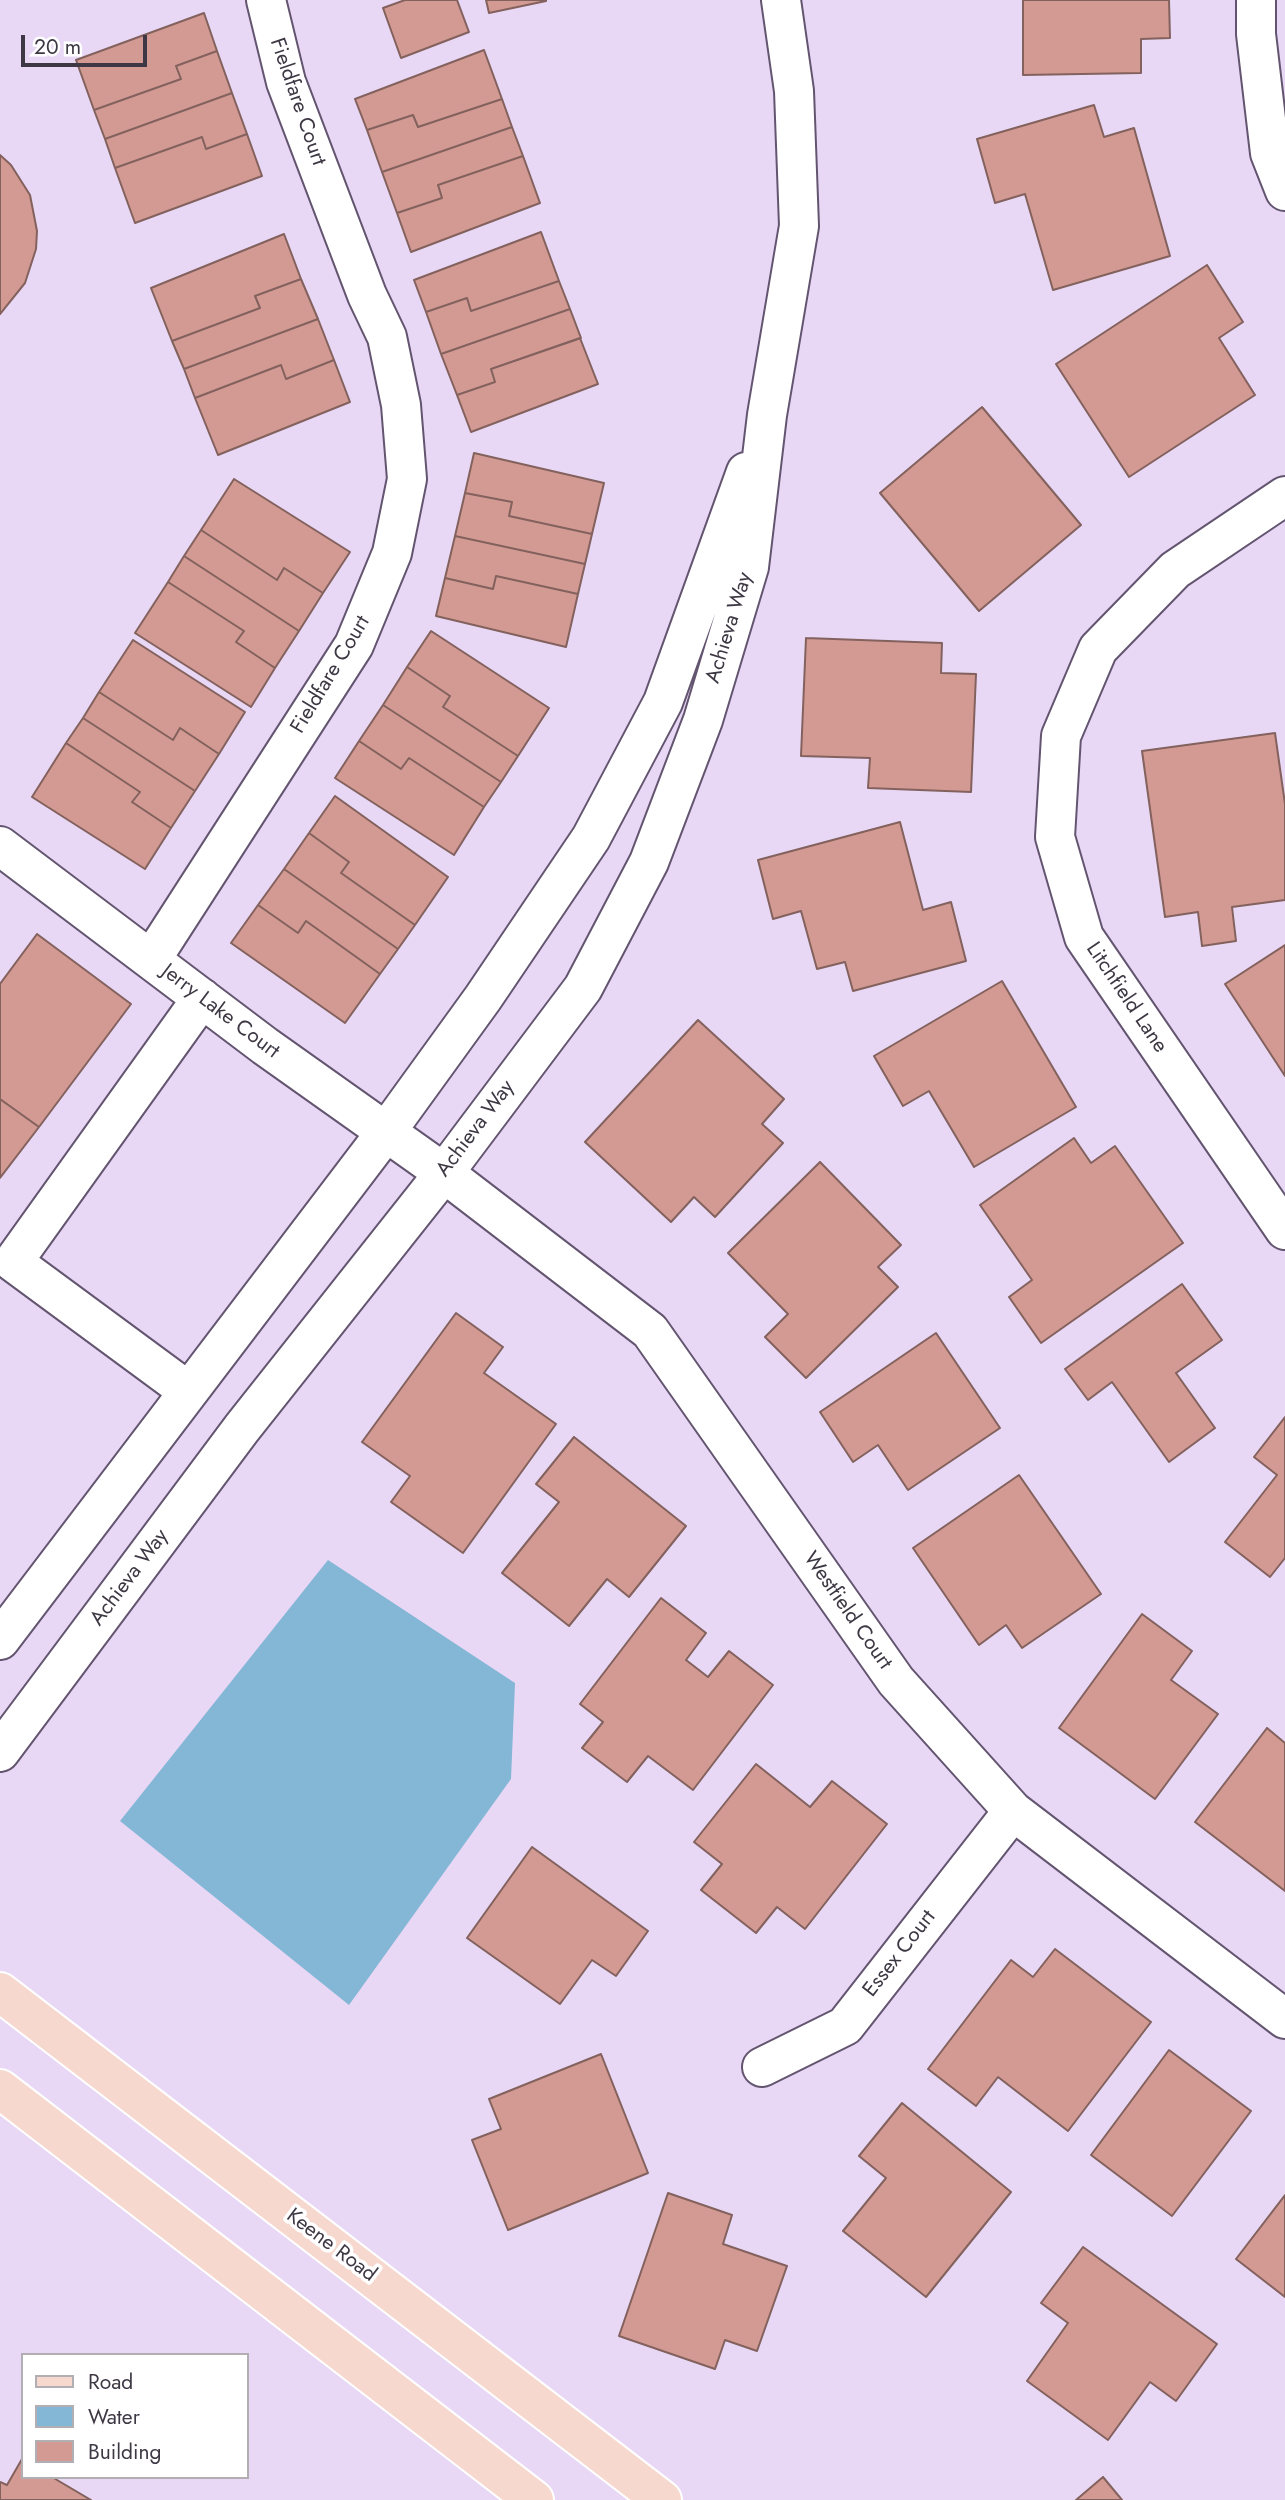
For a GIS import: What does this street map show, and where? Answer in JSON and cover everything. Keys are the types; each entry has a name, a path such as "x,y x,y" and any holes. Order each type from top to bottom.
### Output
{"main road":[{"name":"Keene Road","path":"0,1992 662,2500"},
{"path":"0,2088 534,2500"}],"street":[{"name":"Fieldfare Court","path":"151,960 354,645 392,554 407,479 401,405 390,347 286,82 266,0"},
{"name":"Achieva Way","path":"0,1752 242,1428 443,1173 583,988 649,862 703,720 749,567 768,415 799,226 794,91 781,0"},
{"path":"1256,0 1256,34 1270,153 1285,191"},
{"name":"Achieva Way","path":"0,1640 386,1132 483,998 591,838 663,702 768,415"},
{"name":"Litchfield Lane","path":"1285,496 1175,570 1098,649 1061,736 1055,837 1084,937 1285,1230"},
{"name":"Jerry Lake Court","path":"0,846 202,998 443,1173"},
{"path":"188,1391 13,1262 202,998"},
{"name":"Westfield Court","path":"443,1173 650,1331 896,1681 1013,1811 1285,2019"},
{"name":"Essex Court","path":"762,2067 845,2026 1013,1811"}],"water":[{"path":"328,1560 515,1683 511,1779 349,2005 120,1821"}],"building":[{"path":"405,0 457,0 469,32 401,58 383,8"},
{"path":"486,0 546,0 546,1 489,13"},
{"path":"1023,0 1169,0 1170,38 1141,39 1141,73 1023,75"},
{"path":"204,13 217,51 176,66 181,79 94,110 76,60"},
{"path":"484,50 502,99 418,127 413,115 367,130 355,99"},
{"path":"217,51 232,93 105,139 94,110 181,79 176,66"},
{"path":"232,93 247,134 206,149 202,137 115,168 105,139"},
{"path":"502,99 512,127 382,172 367,130 413,115 418,127"},
{"path":"1094,105 1104,137 1134,128 1170,256 1053,290 1025,194 995,203 977,139"},
{"path":"512,127 523,156 438,185 442,198 397,213 382,172"},
{"path":"247,134 262,176 135,223 115,168 202,137 206,149"},
{"path":"0,155 11,165 30,195 37,231 36,249 25,283 0,314"},
{"path":"523,156 540,203 411,252 397,213 442,198 438,185"},
{"path":"541,232 559,281 471,311 467,298 426,312 414,280"},
{"path":"284,234 301,279 255,296 260,308 172,341 151,288"},
{"path":"1207,265 1243,322 1219,338 1255,395 1129,477 1056,364"},
{"path":"301,279 318,319 184,369 172,341 260,308 255,296"},
{"path":"559,281 570,309 441,354 426,312 467,298 471,311"},
{"path":"570,309 581,338 491,369 495,382 457,395 441,354"},
{"path":"318,319 334,360 286,379 281,365 195,398 184,369"},
{"path":"580,338 598,384 471,432 457,395 495,382 491,369"},
{"path":"334,360 350,402 218,455 195,398 281,365 286,379"},
{"path":"982,407 1081,525 979,611 880,493"},
{"path":"474,453 604,483 592,534 509,516 512,502 465,493"},
{"path":"234,479 350,552 323,593 284,568 277,580 201,530"},
{"path":"465,493 512,502 509,516 592,534 585,564 455,536"},
{"path":"201,530 277,580 284,568 323,593 299,631 184,556"},
{"path":"455,536 585,564 578,594 496,576 493,589 445,578"},
{"path":"184,556 299,631 275,668 236,642 244,631 168,582"},
{"path":"496,576 578,594 566,647 436,616 445,578 493,589"},
{"path":"168,582 244,631 236,642 275,668 251,707 135,633"},
{"path":"431,631 549,708 518,756 443,707 450,696 407,667"},
{"path":"806,638 942,643 941,673 976,674 971,792 868,788 870,758 801,756"},
{"path":"133,640 245,712 219,754 180,728 173,740 99,692"},
{"path":"407,667 450,696 443,707 518,756 501,782 383,705"},
{"path":"99,692 173,740 180,728 219,754 195,791 83,718"},
{"path":"383,705 501,782 484,807 409,758 401,769 359,741"},
{"path":"83,718 195,791 171,828 132,802 140,792 66,743"},
{"path":"1275,733 1285,804 1285,900 1232,907 1236,941 1202,946 1198,912 1165,917 1142,751"},
{"path":"359,741 401,769 409,758 484,807 454,855 335,778"},
{"path":"66,743 140,792 132,802 171,828 145,869 32,797"},
{"path":"335,796 448,877 415,925 341,873 349,862 309,833"},
{"path":"900,822 923,910 951,902 966,961 853,991 845,962 817,969 801,911 773,919 758,860"},
{"path":"309,833 349,862 341,873 415,925 398,949 284,869"},
{"path":"284,869 398,949 380,974 306,921 298,933 258,905"},
{"path":"258,905 298,933 306,921 380,974 345,1023 231,943"},
{"path":"37,934 131,1004 39,1127 0,1099 0,984"},
{"path":"1285,945 1285,1076 1225,984"},
{"path":"1002,981 1076,1107 974,1167 929,1091 903,1106 874,1056"},
{"path":"698,1020 784,1099 762,1124 783,1143 715,1217 694,1197 671,1222 585,1142"},
{"path":"0,1099 39,1127 0,1178"},
{"path":"1074,1138 1091,1163 1115,1146 1183,1243 1041,1343 1009,1297 1032,1280 980,1205"},
{"path":"820,1162 901,1245 878,1267 898,1287 806,1378 765,1337 788,1314 728,1253"},
{"path":"1182,1284 1222,1340 1176,1373 1215,1428 1169,1462 1112,1382 1088,1400 1065,1369"},
{"path":"456,1313 503,1347 484,1373 556,1424 463,1553 391,1502 410,1476 362,1442"},
{"path":"936,1333 1000,1428 908,1490 878,1445 853,1462 820,1412"},
{"path":"1285,1417 1285,1558 1270,1577 1225,1542 1277,1475 1254,1457"},
{"path":"574,1437 686,1526 629,1597 607,1579 569,1626 502,1573 559,1502 536,1484"},
{"path":"1019,1475 1101,1594 1022,1648 1006,1625 979,1645 913,1548"},
{"path":"661,1598 706,1633 686,1660 708,1677 729,1651 773,1685 693,1790 648,1756 627,1782 582,1748 603,1722 580,1704"},
{"path":"1142,1614 1192,1651 1171,1680 1218,1714 1155,1799 1059,1728"},
{"path":"1267,1728 1285,1743 1285,1891 1195,1822"},
{"path":"756,1764 810,1807 832,1781 887,1824 805,1929 777,1907 756,1933 701,1890 722,1864 694,1842"},
{"path":"532,1847 648,1931 616,1976 592,1960 560,2004 467,1938"},
{"path":"1055,1949 1151,2022 1068,2131 998,2077 976,2106 928,2069 1011,1960 1033,1977"},
{"path":"1169,2050 1251,2111 1172,2216 1091,2155"},
{"path":"601,2054 648,2173 508,2230 472,2140 501,2129 489,2099"},
{"path":"902,2103 1011,2192 926,2297 843,2231 886,2178 859,2156"},
{"path":"668,2193 732,2215 723,2244 787,2266 757,2351 725,2340 715,2369 619,2336"},
{"path":"1285,2195 1285,2297 1236,2259"},
{"path":"1083,2247 1217,2344 1176,2401 1150,2382 1108,2440 1027,2381 1068,2323 1041,2303"},
{"path":"21,2461 21,2479 55,2479 91,2500 0,2500 0,2482 7,2485"},
{"path":"1103,2477 1122,2500 1076,2500"}]}
